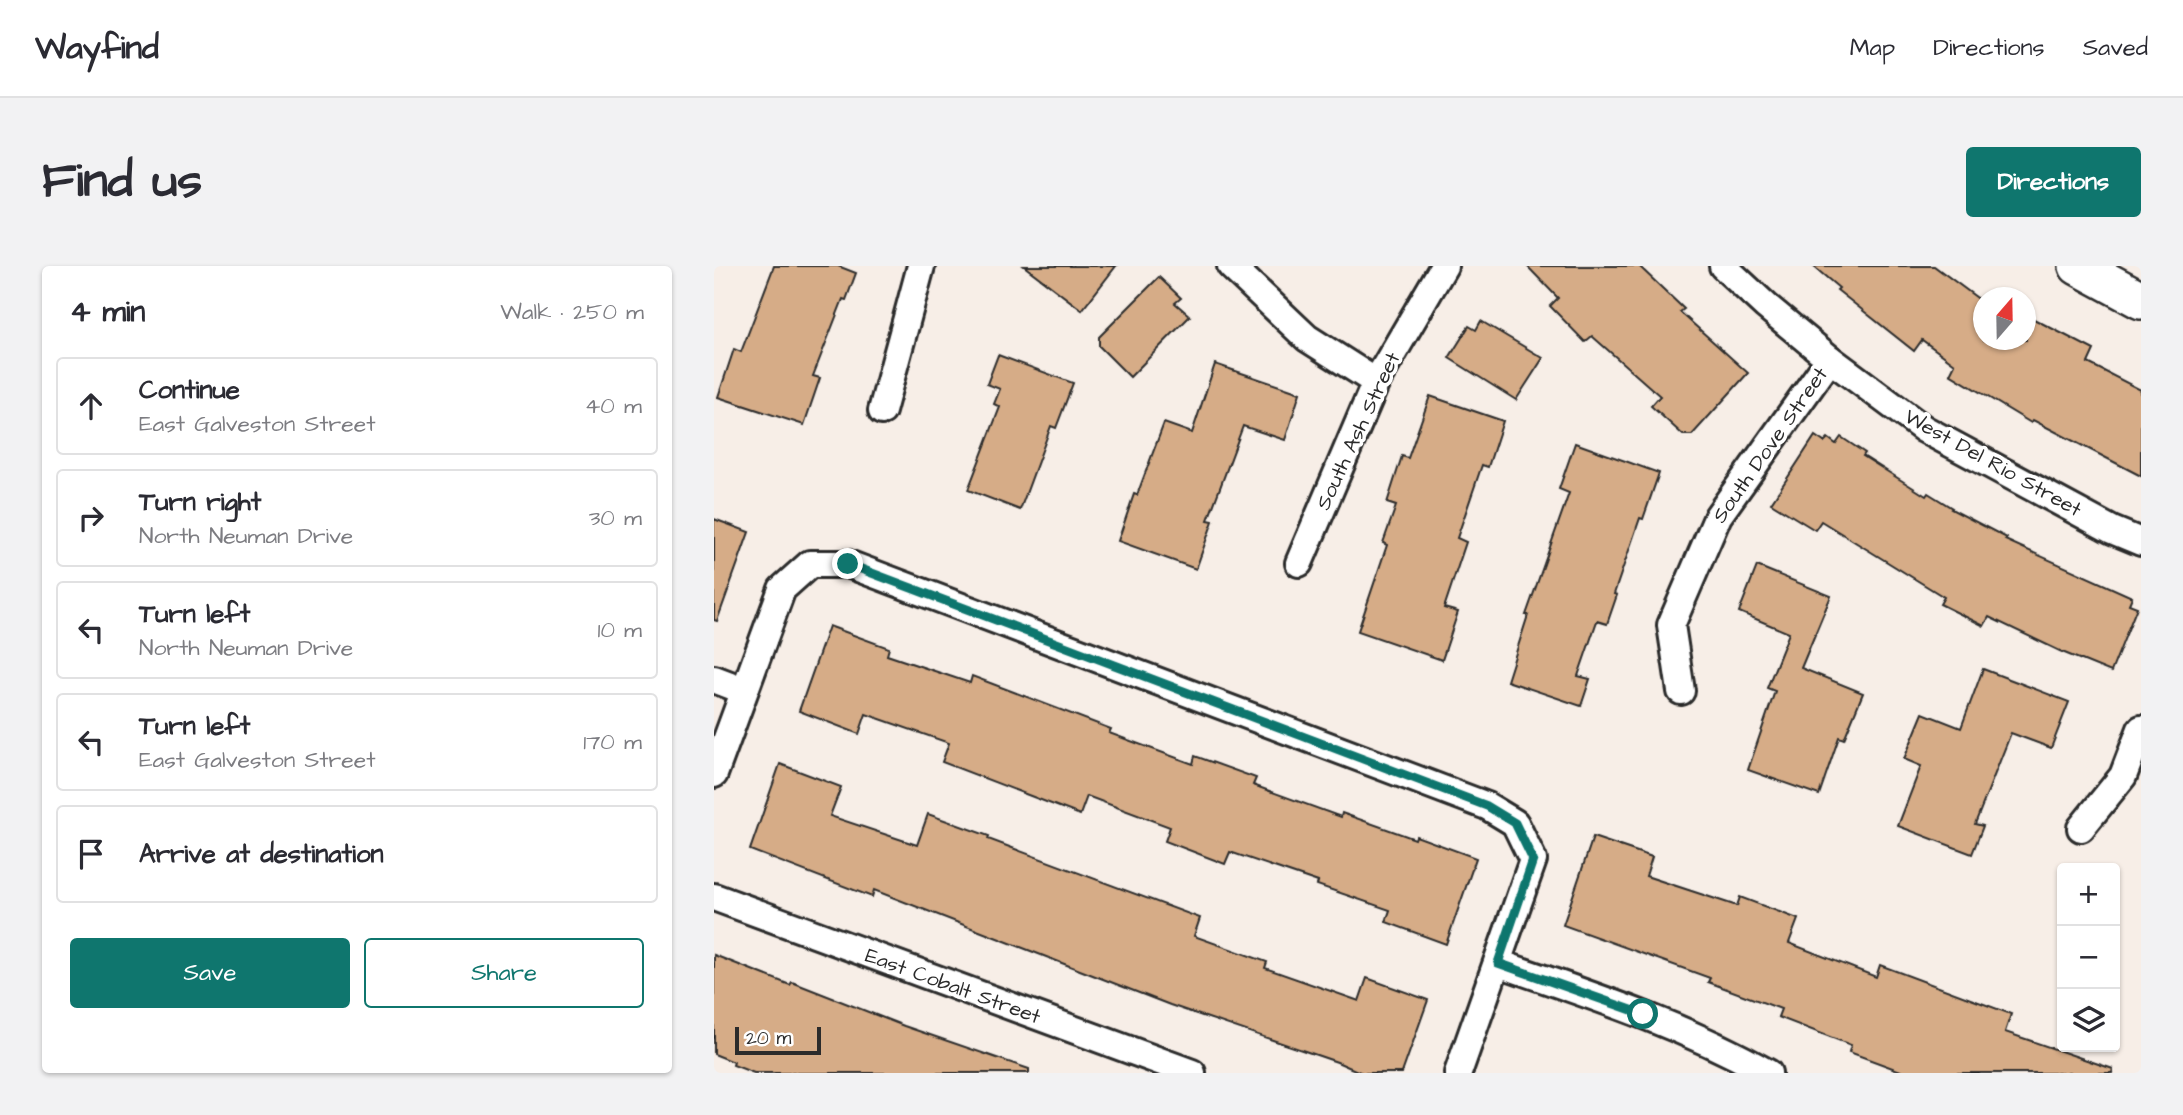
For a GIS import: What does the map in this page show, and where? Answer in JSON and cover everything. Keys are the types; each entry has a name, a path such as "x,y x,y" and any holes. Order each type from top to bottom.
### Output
{"street":[{"path":"882,411 921,266"},
{"path":"1231,266 1307,338 1376,382"},
{"name":"South Ash Street","path":"1299,563 1376,382 1444,266"},
{"name":"West Del Rio Street","path":"1723,266 1830,359 1924,429 2112,530 2141,542"},
{"path":"2077,266 2141,300"},
{"name":"South Dove Street","path":"1681,691 1671,625 1718,516 1830,359"},
{"path":"714,774 782,589 810,564 848,564 1487,806 1515,823 1533,860 1458,1073"},
{"path":"714,679 743,690"},
{"path":"2081,828 2123,776 2141,729"},
{"name":"East Cobalt Street","path":"714,897 1192,1073"},
{"path":"1498,963 1643,1014 1733,1053 1768,1073"}],"building":[{"path":"774,266 838,266 856,273 813,376 820,378 804,425 718,397 734,349 741,352"},
{"path":"1024,266 1116,266 1082,310"},
{"path":"1527,266 1639,266 1684,309 1680,312 1748,373 1692,435 1683,435 1651,406 1660,396 1592,336 1585,342 1550,306 1558,298"},
{"path":"1813,266 1934,266 1973,295 1973,350 2036,350 2036,320 2094,350 2088,363 2141,390 2141,476 2033,420 2031,423 1950,374 1955,364 1922,340 1914,351 1837,290 1839,288"},
{"path":"1159,277 1181,298 1175,303 1190,316 1130,377 1099,346 1099,337"},
{"path":"1481,321 1543,358 1516,400 1449,358 1469,326 1476,330"},
{"path":"998,355 1073,383 1056,428 1051,426 1020,510 968,490 1000,407 994,404 1000,389 987,384"},
{"path":"1215,364 1300,393 1285,440 1243,426 1208,520 1213,521 1196,569 1118,541 1134,494 1137,495 1164,423 1192,433"},
{"path":"1430,396 1503,421 1488,467 1482,465 1457,538 1466,542 1444,608 1458,612 1442,660 1358,631 1387,545 1383,543 1396,506 1387,503 1402,456 1408,458"},
{"path":"1815,436 1824,442 1828,438 1836,444 1841,437 1865,453 1863,456 1926,496 1928,493 1951,509 2007,538 2005,540 2132,597 2129,604 2137,607 2111,672 1989,617 1984,626 1940,604 1944,597 1821,521 1815,530 1771,503"},
{"path":"1575,443 1659,473 1643,519 1640,518 1614,594 1617,595 1607,624 1597,621 1578,676 1590,679 1581,706 1507,681 1526,615 1569,493 1559,489"},
{"path":"714,519 749,532 717,621 714,620"},
{"path":"1757,566 1831,596 1801,668 1863,693 1844,739 1839,737 1819,795 1748,770 1775,691 1767,688 1789,633 1739,612"},
{"path":"829,626 889,648 887,655 970,683 972,676 1111,729 1109,733 1193,764 1195,756 1256,778 1253,785 1341,817 1342,813 1476,858 1446,944 1386,922 1390,910 1317,885 1318,882 1230,852 1225,864 1165,841 1170,827 1087,796 1080,815 942,762 949,743 866,714 859,734 799,711"},
{"path":"1983,669 2069,702 2051,748 2011,733 1975,824 1983,826 1972,854 1898,826 1921,766 1904,759 1923,713 1961,728"},
{"path":"780,764 841,787 830,816 917,845 928,814 1200,918 1194,936 1267,962 1265,968 1359,1001 1367,978 1428,1000 1402,1073 1362,1073 1170,1005 874,890 872,897 750,850"},
{"path":"1593,837 1652,857 1646,876 1737,906 1740,897 1798,919 1789,943 1876,977 1880,965 2011,1014 2005,1032 2113,1069 2112,1073 1906,1073 1849,1052 1851,1045 1778,1017 1781,1009 1708,982 1710,978 1563,925"},
{"path":"714,955 790,985 792,982 904,1026 1029,1069 1029,1073 754,1073 714,1054"}],"route":[{"path":"848,564 1487,806 1515,823 1533,860 1498,963 1643,1014"}]}
